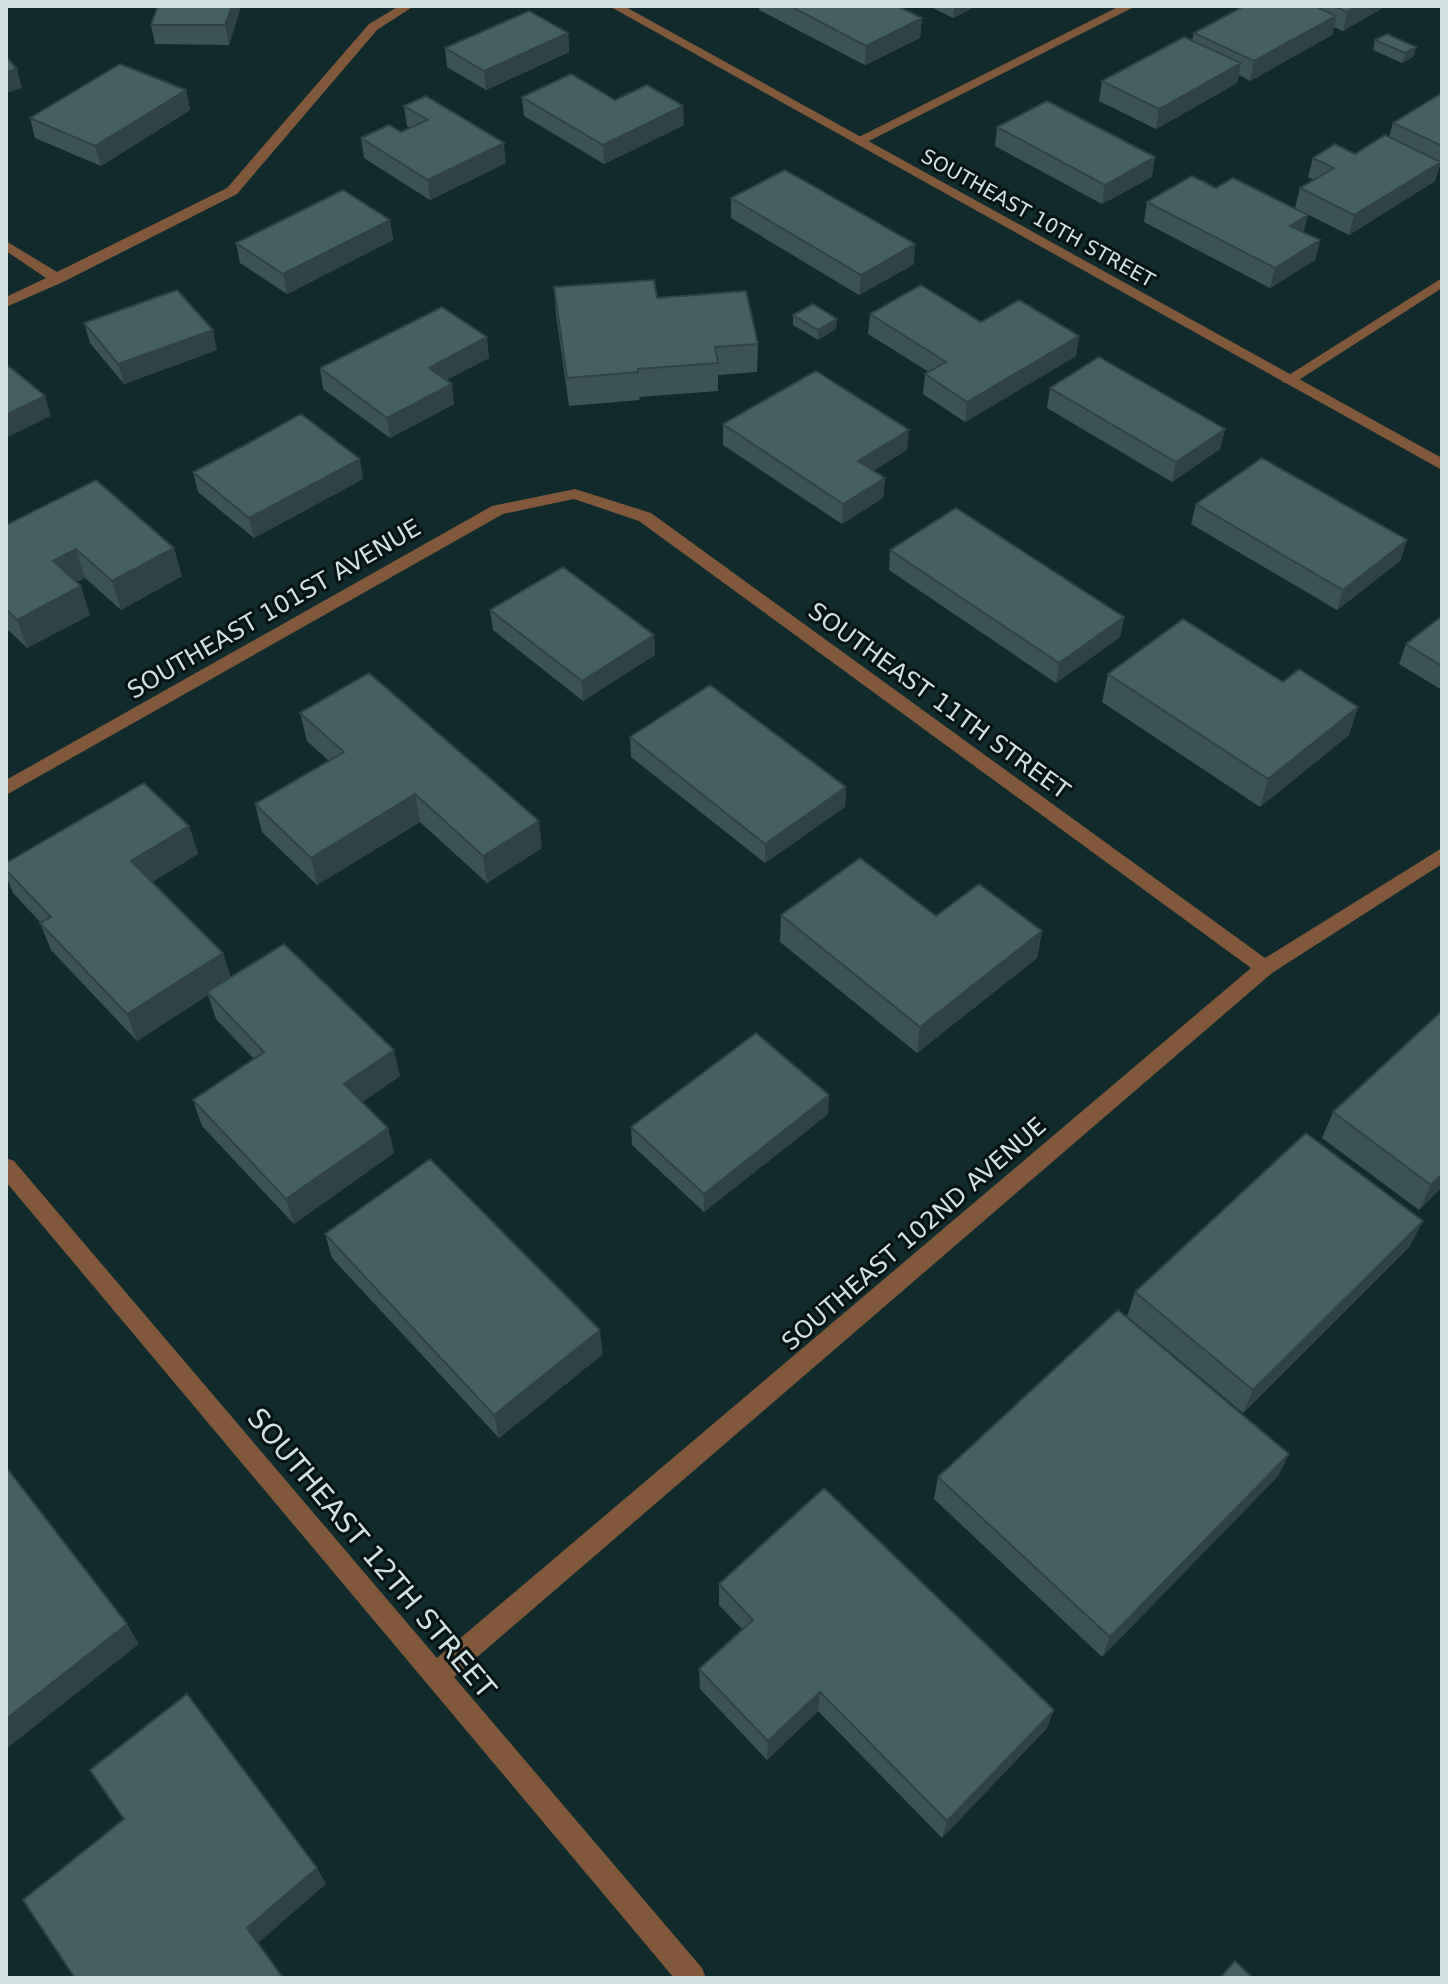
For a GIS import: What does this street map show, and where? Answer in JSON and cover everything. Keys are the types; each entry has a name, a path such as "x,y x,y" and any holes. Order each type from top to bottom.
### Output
{"street":[{"path":"6,303 232,191 373,27 408,6"},
{"name":"SOUTHEAST 10TH STREET","path":"615,6 1442,465"},
{"path":"858,141 1130,6"},
{"path":"6,245 58,279"},
{"path":"1289,380 1442,282"},
{"name":"SOUTHEAST 101ST AVENUE","path":"6,788 498,510 575,494"},
{"name":"SOUTHEAST 11TH STREET","path":"575,494 645,517 1265,968"},
{"name":"SOUTHEAST 102ND AVENUE","path":"437,1675 1265,968 1442,855"},
{"name":"SOUTHEAST 12TH STREET","path":"6,1167 692,1978"}],"building":[{"path":"158,6 232,6 225,25 151,25"},
{"path":"790,6 897,6 922,18 866,46"},
{"path":"1244,6 1315,6 1336,16 1254,61 1194,33"},
{"path":"1334,6 1358,6 1347,12"},
{"path":"529,11 568,33 484,71 445,48"},
{"path":"1387,34 1416,47 1405,53 1375,40"},
{"path":"1184,37 1241,63 1159,109 1102,81"},
{"path":"6,57 17,69 6,72"},
{"path":"120,64 186,90 95,146 30,118"},
{"path":"571,74 615,100 647,85 683,106 603,145 522,97"},
{"path":"1442,93 1442,146 1393,123"},
{"path":"426,96 504,143 428,180 361,138 389,125 401,132 428,120 404,106"},
{"path":"1047,101 1155,157 1105,185 997,127"},
{"path":"1385,135 1441,162 1354,215 1300,188 1334,168 1313,158 1335,144 1355,154"},
{"path":"785,170 915,244 861,275 731,198"},
{"path":"1192,176 1216,188 1233,178 1308,215 1290,226 1320,240 1275,268 1147,202"},
{"path":"343,190 390,220 283,274 236,243"},
{"path":"654,280 657,298 746,291 758,344 715,347 718,363 567,378 554,287"},
{"path":"921,285 981,322 1019,300 1079,336 967,402 925,374 946,362 870,314"},
{"path":"177,290 213,330 118,364 84,323"},
{"path":"813,304 837,319 818,330 793,315"},
{"path":"442,307 487,337 429,368 452,384 387,418 320,368"},
{"path":"1099,357 1225,429 1176,462 1050,388"},
{"path":"6,364 45,396 6,415"},
{"path":"816,371 909,430 858,461 885,478 843,504 723,424"},
{"path":"301,414 360,459 249,518 193,472 249,443"},
{"path":"1262,458 1407,540 1343,590 1196,504"},
{"path":"96,480 174,548 112,581 76,549 53,561 81,586 17,620 6,609 6,525"},
{"path":"956,508 1124,617 1059,663 890,550"},
{"path":"563,567 654,635 582,681 490,610"},
{"path":"1442,616 1442,666 1406,644"},
{"path":"1183,619 1283,682 1299,669 1358,707 1268,779 1108,674"},
{"path":"369,673 539,821 483,856 415,794 311,858 255,804 344,752 300,713"},
{"path":"710,685 846,787 765,844 630,737"},
{"path":"144,783 189,826 131,861 223,953 127,1014 40,923 51,917 6,870 6,863"},
{"path":"860,858 936,916 979,884 1042,931 920,1027 781,915"},
{"path":"284,944 394,1050 344,1084 388,1128 286,1199 193,1100 264,1052 207,992"},
{"path":"1442,1011 1442,1174 1431,1185 1333,1112"},
{"path":"756,1033 829,1095 704,1194 631,1127"},
{"path":"1306,1133 1423,1221 1253,1390 1135,1292"},
{"path":"430,1159 600,1330 494,1415 325,1234"},
{"path":"1118,1310 1289,1454 1110,1637 938,1477"},
{"path":"6,1467 127,1624 6,1719"},
{"path":"824,1488 1054,1710 947,1821 820,1692 768,1741 699,1669 753,1620 719,1584"},
{"path":"187,1694 317,1868 247,1928 283,1978 75,1978 23,1900 124,1819 90,1770"},
{"path":"1235,1961 1253,1978 1220,1978"}]}
